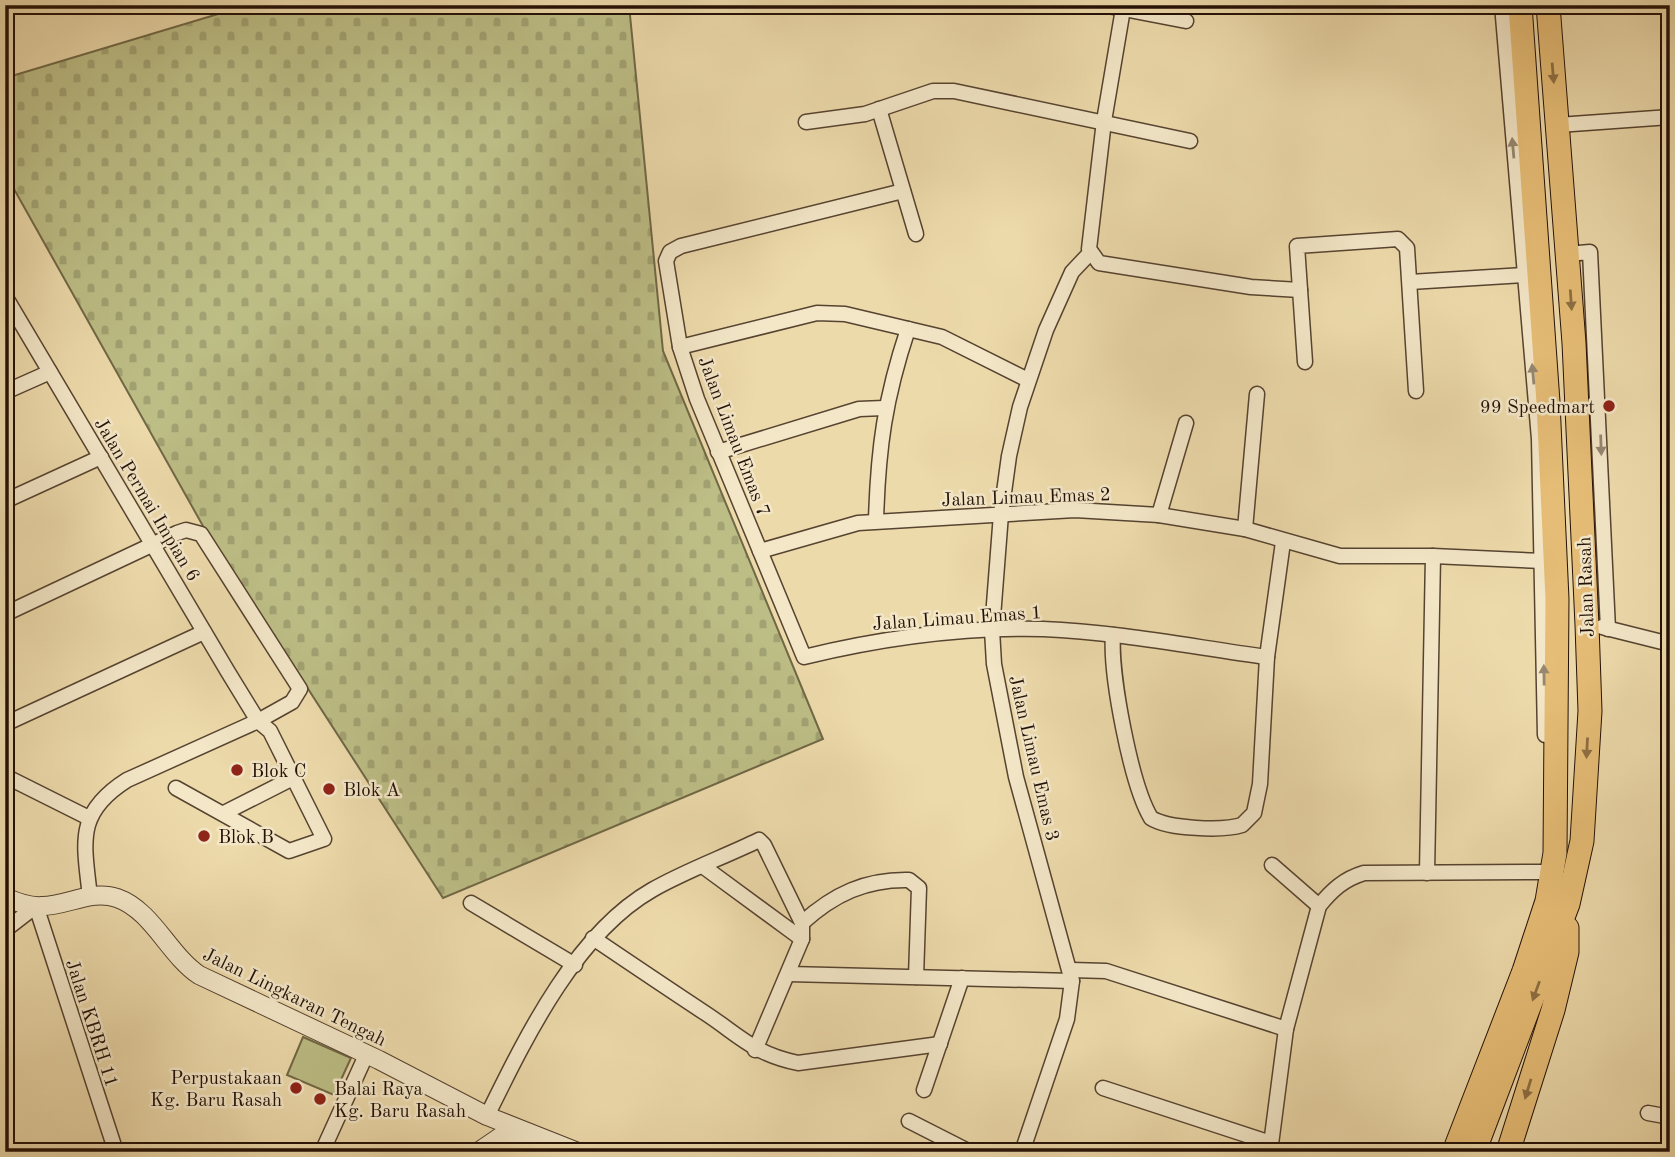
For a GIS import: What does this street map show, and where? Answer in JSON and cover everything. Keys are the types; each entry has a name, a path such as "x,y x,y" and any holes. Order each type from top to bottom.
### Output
{"highway":[{"name":"Jalan Rasah","path":"1454,1152 1524,971 1547,901 1555,853 1557,585 1548,402 1520,5"},
{"name":"Jalan Rasah","path":"1474,1152 1568,904 1582,841 1597,627 1585,342 1567,254 1548,5"},
{"path":"1437,1152 1535,914 1555,853"},
{"path":"1508,1152 1553,1010 1567,952 1568,904"}],"street":[{"path":"1103,5 1186,21"},
{"path":"1502,5 1539,439 1543,561 1545,849 1535,914"},
{"path":"1123,9 1104,121 1090,253 1099,263 1171,276 1300,290"},
{"path":"806,122 865,114 933,91 954,91 1190,141"},
{"path":"878,109 916,234"},
{"path":"1558,125 1670,117"},
{"name":"Jalan Limau Emas 7","path":"804,657 718,452 680,347 666,261 670,252 681,246 903,191"},
{"path":"1305,362 1295,250 1302,244 1398,239 1407,247 1416,391"},
{"name":"Jalan Limau Emas 3","path":"1022,1152 1067,1020 1072,975 1016,777 994,664 992,630 1001,514 1009,456 1028,380 1072,272 1090,253"},
{"path":"1410,282 1524,275"},
{"name":"Jalan Permai Impian 6","path":"5,296 258,721 270,731 324,839 289,851 224,813"},
{"path":"680,347 817,313 845,314 908,328 961,345 1028,380"},
{"path":"876,521 878,456 884,408 908,328"},
{"path":"5,392 50,372"},
{"path":"1245,529 1257,394"},
{"path":"718,452 867,407 884,408"},
{"path":"1159,515 1186,423"},
{"path":"5,501 101,457"},
{"name":"Jalan Limau Emas 2","path":"760,551 840,528 876,521 1074,510 1159,515 1245,529 1283,542 1340,556 1433,556 1543,561"},
{"path":"5,614 186,530 201,534 300,688 292,702 258,721 127,780 108,792 89,818 84,845 90,897"},
{"path":"1113,635 1114,680 1130,755 1148,812 1163,823 1237,827 1252,818 1260,785 1267,657 1283,542"},
{"path":"1427,873 1433,556"},
{"path":"1597,627 1670,644"},
{"name":"Jalan Limau Emas 1","path":"804,657 877,640 992,630 1045,629 1113,635 1267,657"},
{"path":"5,724 204,632"},
{"path":"5,776 89,818"},
{"path":"176,788 224,813 293,778"},
{"path":"475,1152 487,1116 520,1050 593,938 652,890 759,841 764,845 802,923 802,939 755,1050"},
{"path":"1272,865 1319,906"},
{"path":"704,867 802,939"},
{"path":"1103,1088 1270,1147 1286,1029 1319,906 1339,884 1352,877 1378,872 1542,872"},
{"path":"802,923 818,908 856,886 888,879 909,880 919,888 916,977"},
{"name":"Jalan Lingkaran Tengah","path":"5,897 36,906 90,897 110,896 124,901 147,920 184,965 199,975 367,1053 487,1116 536,1133 578,1152"},
{"path":"471,903 575,965"},
{"path":"5,930 36,906"},
{"name":"Jalan KBRH 11","path":"36,906 116,1152"},
{"path":"593,938 710,1016 755,1050 798,1063 940,1044"},
{"path":"789,974 962,978 1072,975 1107,971 1286,1029"},
{"path":"924,1090 962,978"},
{"path":"322,1152 367,1053"},
{"path":"1647,1113 1670,1117"},
{"path":"909,1121 970,1152"},
{"path":"475,1152 500,1137 518,1132 536,1133"}],"green space":[{"path":"248,5 629,5 663,351 823,739 443,898 203,526 5,173 5,78"},
{"path":"303,1037 351,1058 334,1095 287,1075"}],"place":[{"name":"99 Speedmart","path":"1609,406"},
{"name":"Blok C","path":"237,770"},
{"name":"Blok A","path":"329,789"},
{"name":"Blok B","path":"204,836"},
{"name":"Perpustakaan Kg. Baru Rasah","path":"296,1088"},
{"name":"Balai Raya Kg. Baru Rasah","path":"320,1099"}]}
